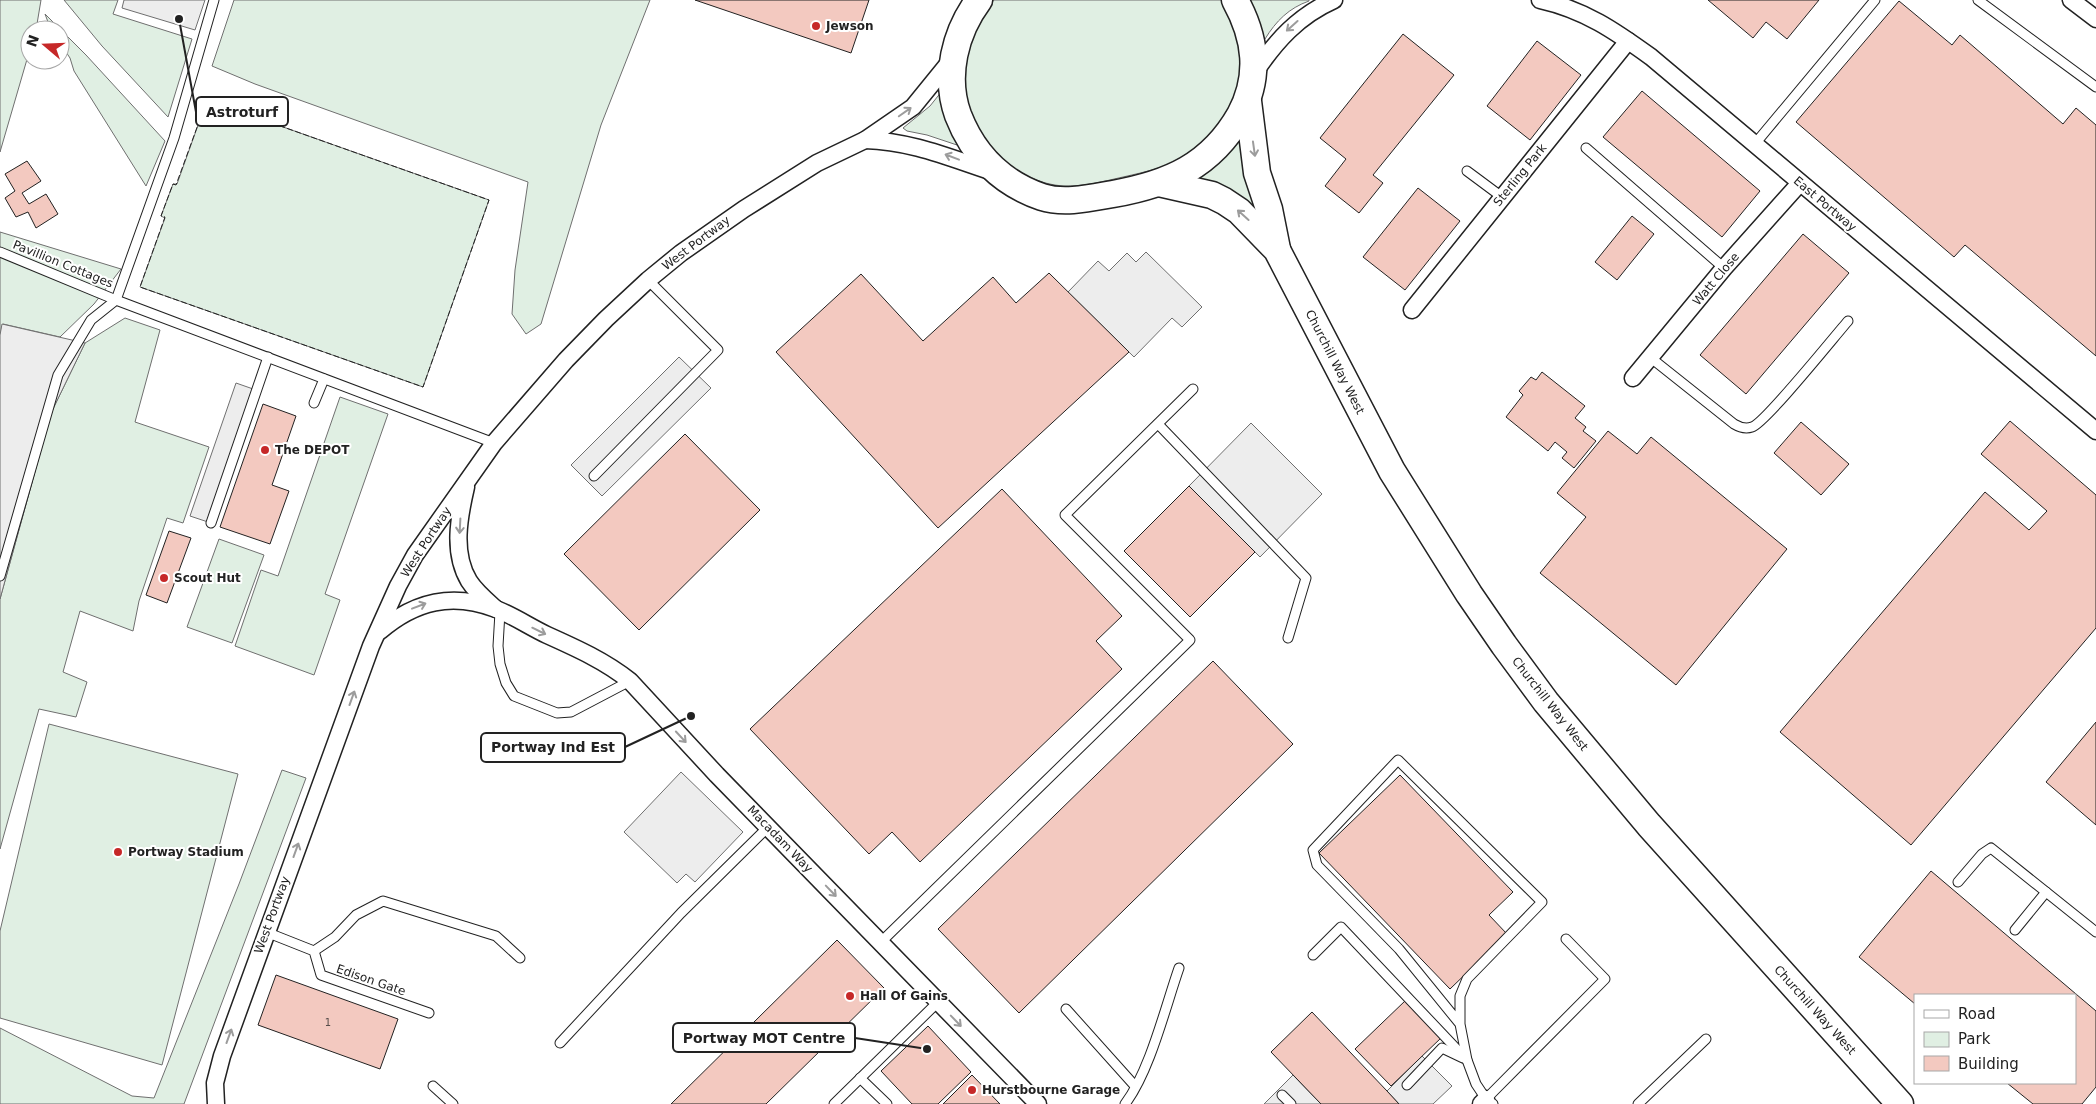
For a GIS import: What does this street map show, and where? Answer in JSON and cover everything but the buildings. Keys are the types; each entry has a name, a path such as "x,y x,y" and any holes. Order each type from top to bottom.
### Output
{"main road":[{"name":"Churchill Way West","path":"979,0 965,20 954,57 952,90 962,126 987,164 998,174 1025,190 1054,200 1097,197 1144,188 1187,170 1217,148 1228,134 1248,100 1255,72 1254,56 1248,33 1235,0"},
{"name":"Churchill Way West","path":"1248,100 1258,173 1269,209 1277,250 1392,472 1469,594 1546,702 1656,832 1900,1104"},
{"name":"Churchill Way West","path":"1159,183 1212,195 1224,201 1239,211 1277,250"}],"street":[{"path":"1255,72 1286,31 1300,19 1334,0"},
{"path":"2072,0 2096,19"},
{"name":"East Portway","path":"1545,1 1587,16 1610,27 1652,57 1754,145 2094,424"},
{"name":"Sterling Park","path":"1412,310 1628,41"},
{"name":"West Portway","path":"216,1104 215,1083 222,1056 266,932 378,632 398,586 416,555 468,478 494,443 566,360 648,280 715,229 790,178 866,140 913,107 954,57"},
{"path":"866,140 886,140 926,149 998,174"},
{"name":"Watt Close","path":"1633,378 1724,268 1800,182"},
{"path":"468,478 459,522 460,559 470,582 498,610"},
{"path":"378,632 405,612 430,603 467,603 498,610"},
{"name":"Macadam Way","path":"498,610 579,649 619,672 630,681 717,775 1038,1104"}],"lane":[{"path":"0,576 58,375 91,320 116,300 174,138 214,0"},
{"path":"1754,145 1875,0"},
{"path":"1978,0 2096,88"},
{"path":"1586,148 1724,268"},
{"path":"1468,171 1502,197"},
{"name":"Pavillion Cottages","path":"0,252 116,300 494,443"},
{"path":"594,476 718,350 648,280"},
{"path":"1651,358 1734,424 1742,428 1751,428 1758,425 1848,321"},
{"path":"211,523 268,357"},
{"path":"314,403 324,379"},
{"path":"881,942 1190,640 1065,515 1193,389"},
{"path":"1158,424 1306,578 1288,638"},
{"path":"498,610 500,664 506,682 514,696 557,713 571,712 630,681"},
{"path":"1460,1024 1399,949 1317,865 1313,850 1398,760 1542,902 1467,979 1460,996 1460,1024 1467,1060 1476,1084 1487,1102 1605,979 1566,939"},
{"path":"560,1043 681,913 768,827"},
{"path":"1958,882 1982,854 1991,848 2096,932"},
{"path":"2015,930 2046,892"},
{"path":"266,932 314,951 335,937 356,915 383,901 496,936 520,958"},
{"path":"1314,955 1341,927 1467,1060"},
{"name":"Edison Gate","path":"314,951 321,975 429,1014"},
{"path":"1125,1104 1149,1056 1179,968"},
{"path":"834,1104 938,1002"},
{"path":"1066,1009 1135,1086"},
{"path":"1638,1104 1706,1039"},
{"path":"1407,1085 1442,1048 1467,1060"},
{"path":"860,1078 887,1104"},
{"path":"433,1086 453,1104"},
{"path":"1282,1095 1291,1104"}],"green space":[{"path":"0,0 41,0 38,20 20,20 20,70 24,70 0,152"},
{"path":"64,0 118,0 113,14 192,39 168,117 102,46"},
{"path":"234,0 650,0 601,125 541,324 526,334 512,314 515,270 528,182 255,84 212,66"},
{"path":"994,0 1223,0 1233,21 1240,44 1242,68 1237,94 1210,138 1188,156 1156,169 1101,182 1078,186 1045,183 1011,166 996,154 974,123 968,105 964,60 975,28"},
{"path":"1249,0 1309,1 1295,7 1284,16 1265,39 1262,40"},
{"path":"70,39 165,141 146,186 74,71 70,58"},
{"path":"942,91 960,146 927,135 907,131 903,128 930,106"},
{"path":"207,100 489,200 423,387 140,287 165,218 161,216 173,184 177,184"},
{"path":"1241,138 1261,215 1216,183 1198,178"},
{"path":"0,232 121,269 94,304 60,337 3,324 0,335"},
{"path":"125,318 160,330 135,422 209,447 183,523 167,518 139,601 133,631 80,611 63,672 87,682 76,717 39,709 0,849 0,599 51,413 85,343"},
{"path":"340,397 388,414 325,594 340,600 314,675 235,646 261,570 278,576"},
{"path":"219,539 264,555 232,643 187,627"},
{"name":"Portway Stadium","path":"49,724 238,774 162,1065 0,1018 0,931"},
{"path":"282,770 306,778 184,1104 0,1104 0,1028 132,1096 154,1098"}],"shaded area":[{"path":"124,0 205,0 195,30 122,8"},
{"path":"1146,252 1202,307 1182,327 1172,318 1134,357 1068,292 1098,261 1109,271 1127,253 1136,262"},
{"path":"2,324 85,343 51,413 0,599 0,335"},
{"path":"679,357 711,388 602,496 571,465"},
{"path":"236,383 256,390 211,523 190,516"},
{"path":"1251,423 1322,494 1260,557 1189,486"},
{"path":"681,772 743,832 695,882 686,874 677,883 624,832"},
{"path":"1422,1056 1452,1086 1433,1104 1399,1104 1387,1091"},
{"path":"1293,1075 1321,1104 1264,1104"}],"fence":[{"path":"207,100 489,200 423,387 140,287 165,217 161,216 173,184 176,185 207,100"}],"place":[{"name":"Astroturf","path":"179,19"},
{"name":"Jewson","path":"816,26"},
{"name":"The DEPOT","path":"265,450"},
{"name":"Scout Hut","path":"164,578"},
{"name":"Portway Ind Est","path":"691,716"},
{"name":"Portway Stadium","path":"118,852"},
{"name":"Hall Of Gains","path":"850,996"},
{"name":"Portway MOT Centre","path":"927,1049"},
{"name":"Hurstbourne Garage","path":"972,1090"}]}
